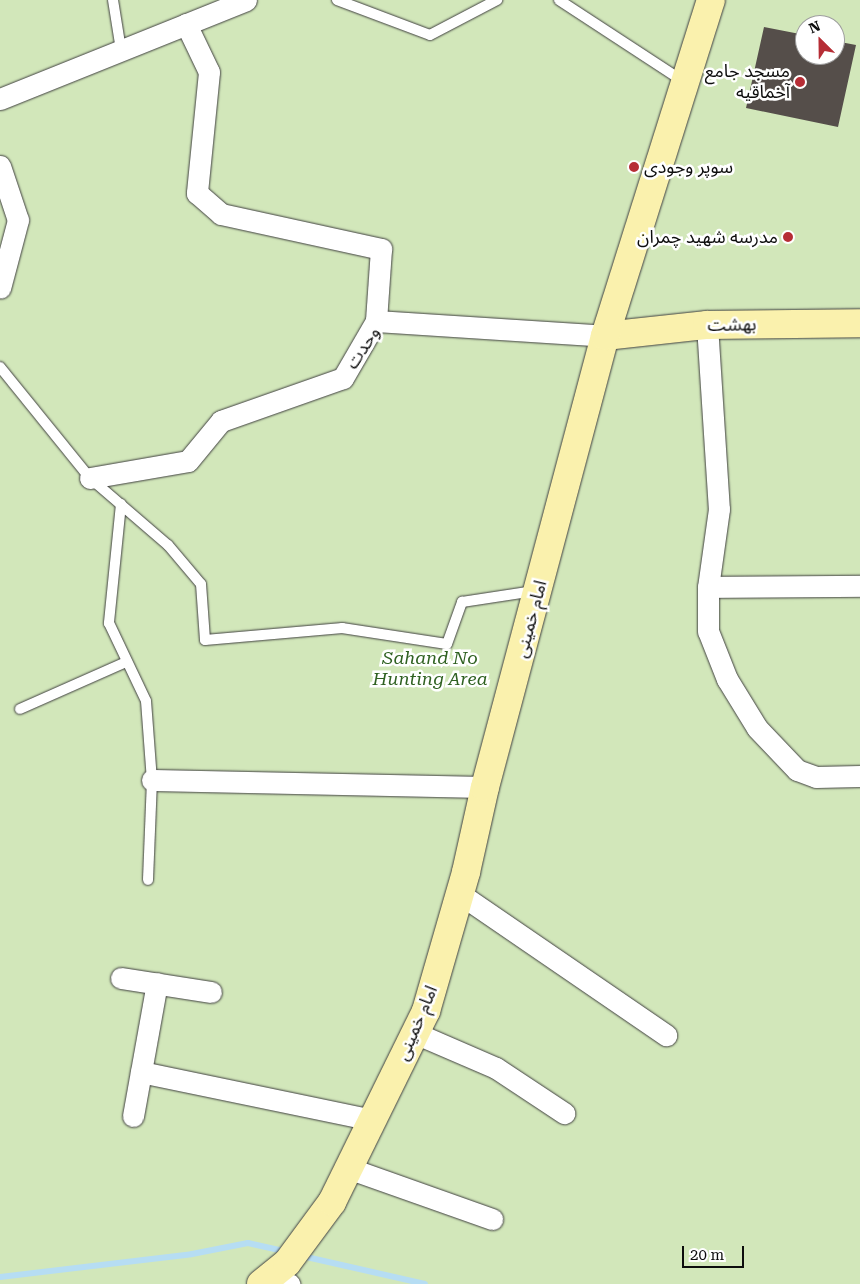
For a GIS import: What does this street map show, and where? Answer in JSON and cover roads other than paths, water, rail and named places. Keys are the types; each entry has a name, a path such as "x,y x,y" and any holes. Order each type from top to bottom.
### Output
{"street":[{"path":"0,99 246,0"},
{"name":"امام خمینی","path":"277,1277 332,1202 426,1011 460,894 485,788 605,336 684,82 712,0"},
{"path":"186,24 209,72 197,193 222,214 381,249 376,321"},
{"path":"0,166 18,220 0,288"},
{"name":"وحدت","path":"90,478 188,461 222,421 344,378 376,321 605,336"},
{"name":"بهشت","path":"605,336 707,324 860,323"},
{"path":"707,324 719,509 708,587 708,631 727,679 757,728 797,770 816,777 860,776"},
{"path":"708,587 860,586"},
{"path":"152,780 485,788"},
{"path":"460,894 666,1035"},
{"path":"121,978 211,992"},
{"path":"133,1116 157,984"},
{"path":"415,1033 496,1068 564,1113"},
{"path":"141,1072 372,1120"},
{"path":"348,1168 492,1219"}],"lane":[{"path":"113,0 121,50"},
{"path":"337,0 430,35 497,0"},
{"path":"558,0 684,82"},
{"path":"0,367 90,478 168,545 201,584 205,640 342,628 447,644 462,602 539,590"},
{"path":"121,504 109,623 146,701 152,780 148,880"},
{"path":"20,709 126,662"}],"waterway":[{"path":"0,1277 192,1254 248,1243 288,1252"},
{"path":"302,1256 425,1284"}],"place":[{"name":"مسجد جامع آخماقیه","path":"800,82"},
{"name":"سوپر وجودی","path":"634,167"},
{"name":"مدرسه شهید چمران","path":"788,237"}],"park label":[{"name":"Sahand No Hunting Area","path":"430,670"}]}
